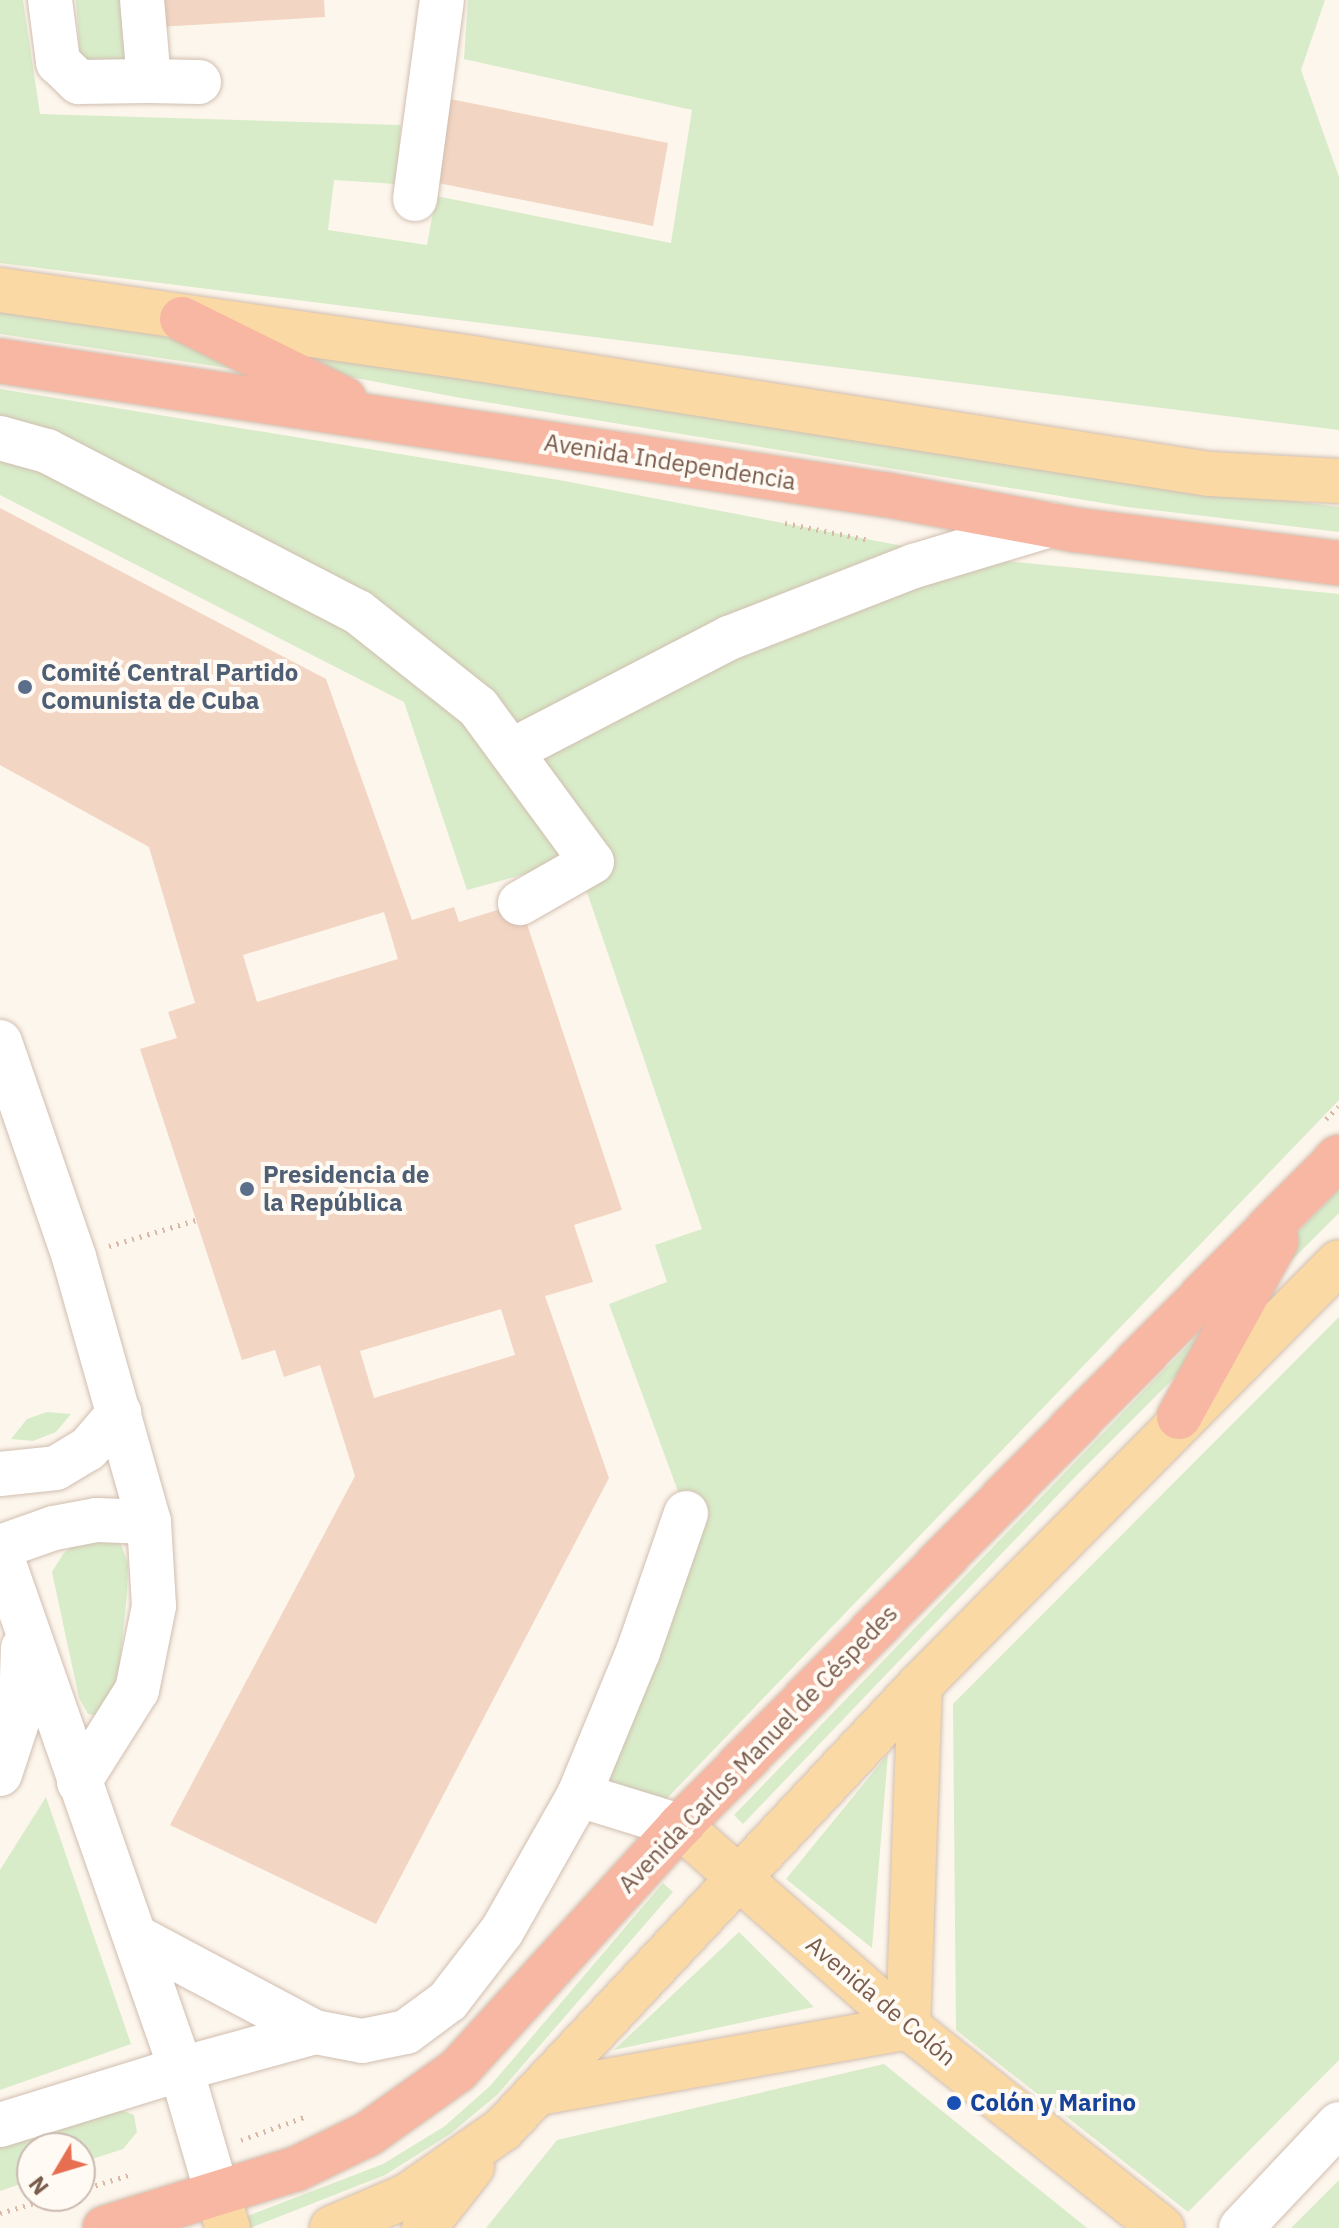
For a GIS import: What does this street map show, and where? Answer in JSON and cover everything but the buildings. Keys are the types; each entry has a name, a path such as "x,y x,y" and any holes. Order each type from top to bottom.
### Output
{"highway":[{"path":"182,319 382,418"},
{"name":"Avenida Independencia","path":"0,361 382,418 1050,525 1339,563"},
{"name":"Avenida Carlos Manuel de Céspedes","path":"105,2228 223,2212 296,2169 368,2134 458,2070 680,1826 1301,1197 1328,1142"},
{"path":"1179,1417 1301,1197"}],"main road":[{"path":"0,290 182,319 478,359 1209,474 1339,481"},
{"path":"424,2228 503,2129 737,1877 1179,1417 1339,1262"},
{"path":"539,2093 908,2027 920,1685"},
{"name":"Avenida de Colón","path":"680,1826 908,2027 1162,2228"},
{"path":"332,2228 407,2196 503,2129"}],"street":[{"path":"50,0 58,62 70,79 199,82"},
{"path":"142,0 149,81"},
{"path":"415,199 442,0"},
{"path":"0,438 47,451 358,612 478,707 592,862 520,903"},
{"path":"511,751 729,638 914,566 1050,525"},
{"path":"5,1064 74,1257 149,1522 154,1606 137,1690 79,1782"},
{"path":"0,1474 56,1468 88,1449 119,1413"},
{"path":"136,1937 315,2032 362,2041 406,2032 448,2001 502,1931 579,1795 638,1652 686,1513"},
{"path":"149,1522 97,1520 54,1528 0,1550 181,2069 223,2212"},
{"path":"0,1774 21,1710 23,1619"},
{"path":"579,1795 680,1826"},
{"path":"0,2125 181,2069 315,2032"},
{"path":"1241,2228 1339,2124"}],"path":[{"path":"1328,1142 1339,1106"},
{"path":"74,1257 196,1220"},
{"path":"204,2153 321,2111"},
{"path":"96,2185 135,2173"}],"green space":[{"path":"0,0 23,0 40,114 401,125 396,184 334,180 328,230 427,245 436,196 671,243 692,110 464,59 468,0 1325,0 1301,70 1339,177 1339,430 0,263"},
{"path":"76,0 125,0 128,62 88,62 80,57"},
{"path":"0,311 194,341 268,374 0,334"},
{"path":"300,351 1041,469 1339,507 1339,532 1127,507 461,398 345,376"},
{"path":"0,389 559,480 955,556 1339,594 1339,1100 650,1816 579,1795 686,1513 609,1304 667,1282 655,1245 702,1229 576,860 467,890 404,702 0,495"},
{"path":"1339,1189 1339,1213 1075,1477 743,1824 734,1815"},
{"path":"1339,1317 1339,2060 1188,2212 956,2030 953,1704"},
{"path":"47,1412 71,1414 56,1432 33,1441 11,1439 27,1419"},
{"path":"103,1534 121,1544 128,1564 118,1680 98,1716 88,1714 79,1698 52,1572 63,1554 86,1536"},
{"path":"888,1754 872,1948 786,1879"},
{"path":"46,1797 131,2044 0,2090 0,1870"},
{"path":"663,1883 673,1892 497,2095 450,2134 385,2175 250,2228 245,2217 383,2164 445,2126 490,2086"},
{"path":"739,1932 814,2007 614,2050"},
{"path":"884,2064 1087,2228 486,2228 557,2140"},
{"path":"115,2108 134,2115 137,2132 123,2149 96,2158 96,2132 40,2132"},
{"path":"16,2140 16,2186 0,2191 0,2145"},
{"path":"1339,2180 1339,2228 1291,2228"}],"place":[{"name":"Comité Central Partido Comunista de Cuba","path":"25,687"},
{"name":"Presidencia de la República","path":"247,1189"},
{"name":"Colón y Marino","path":"954,2103"}]}
